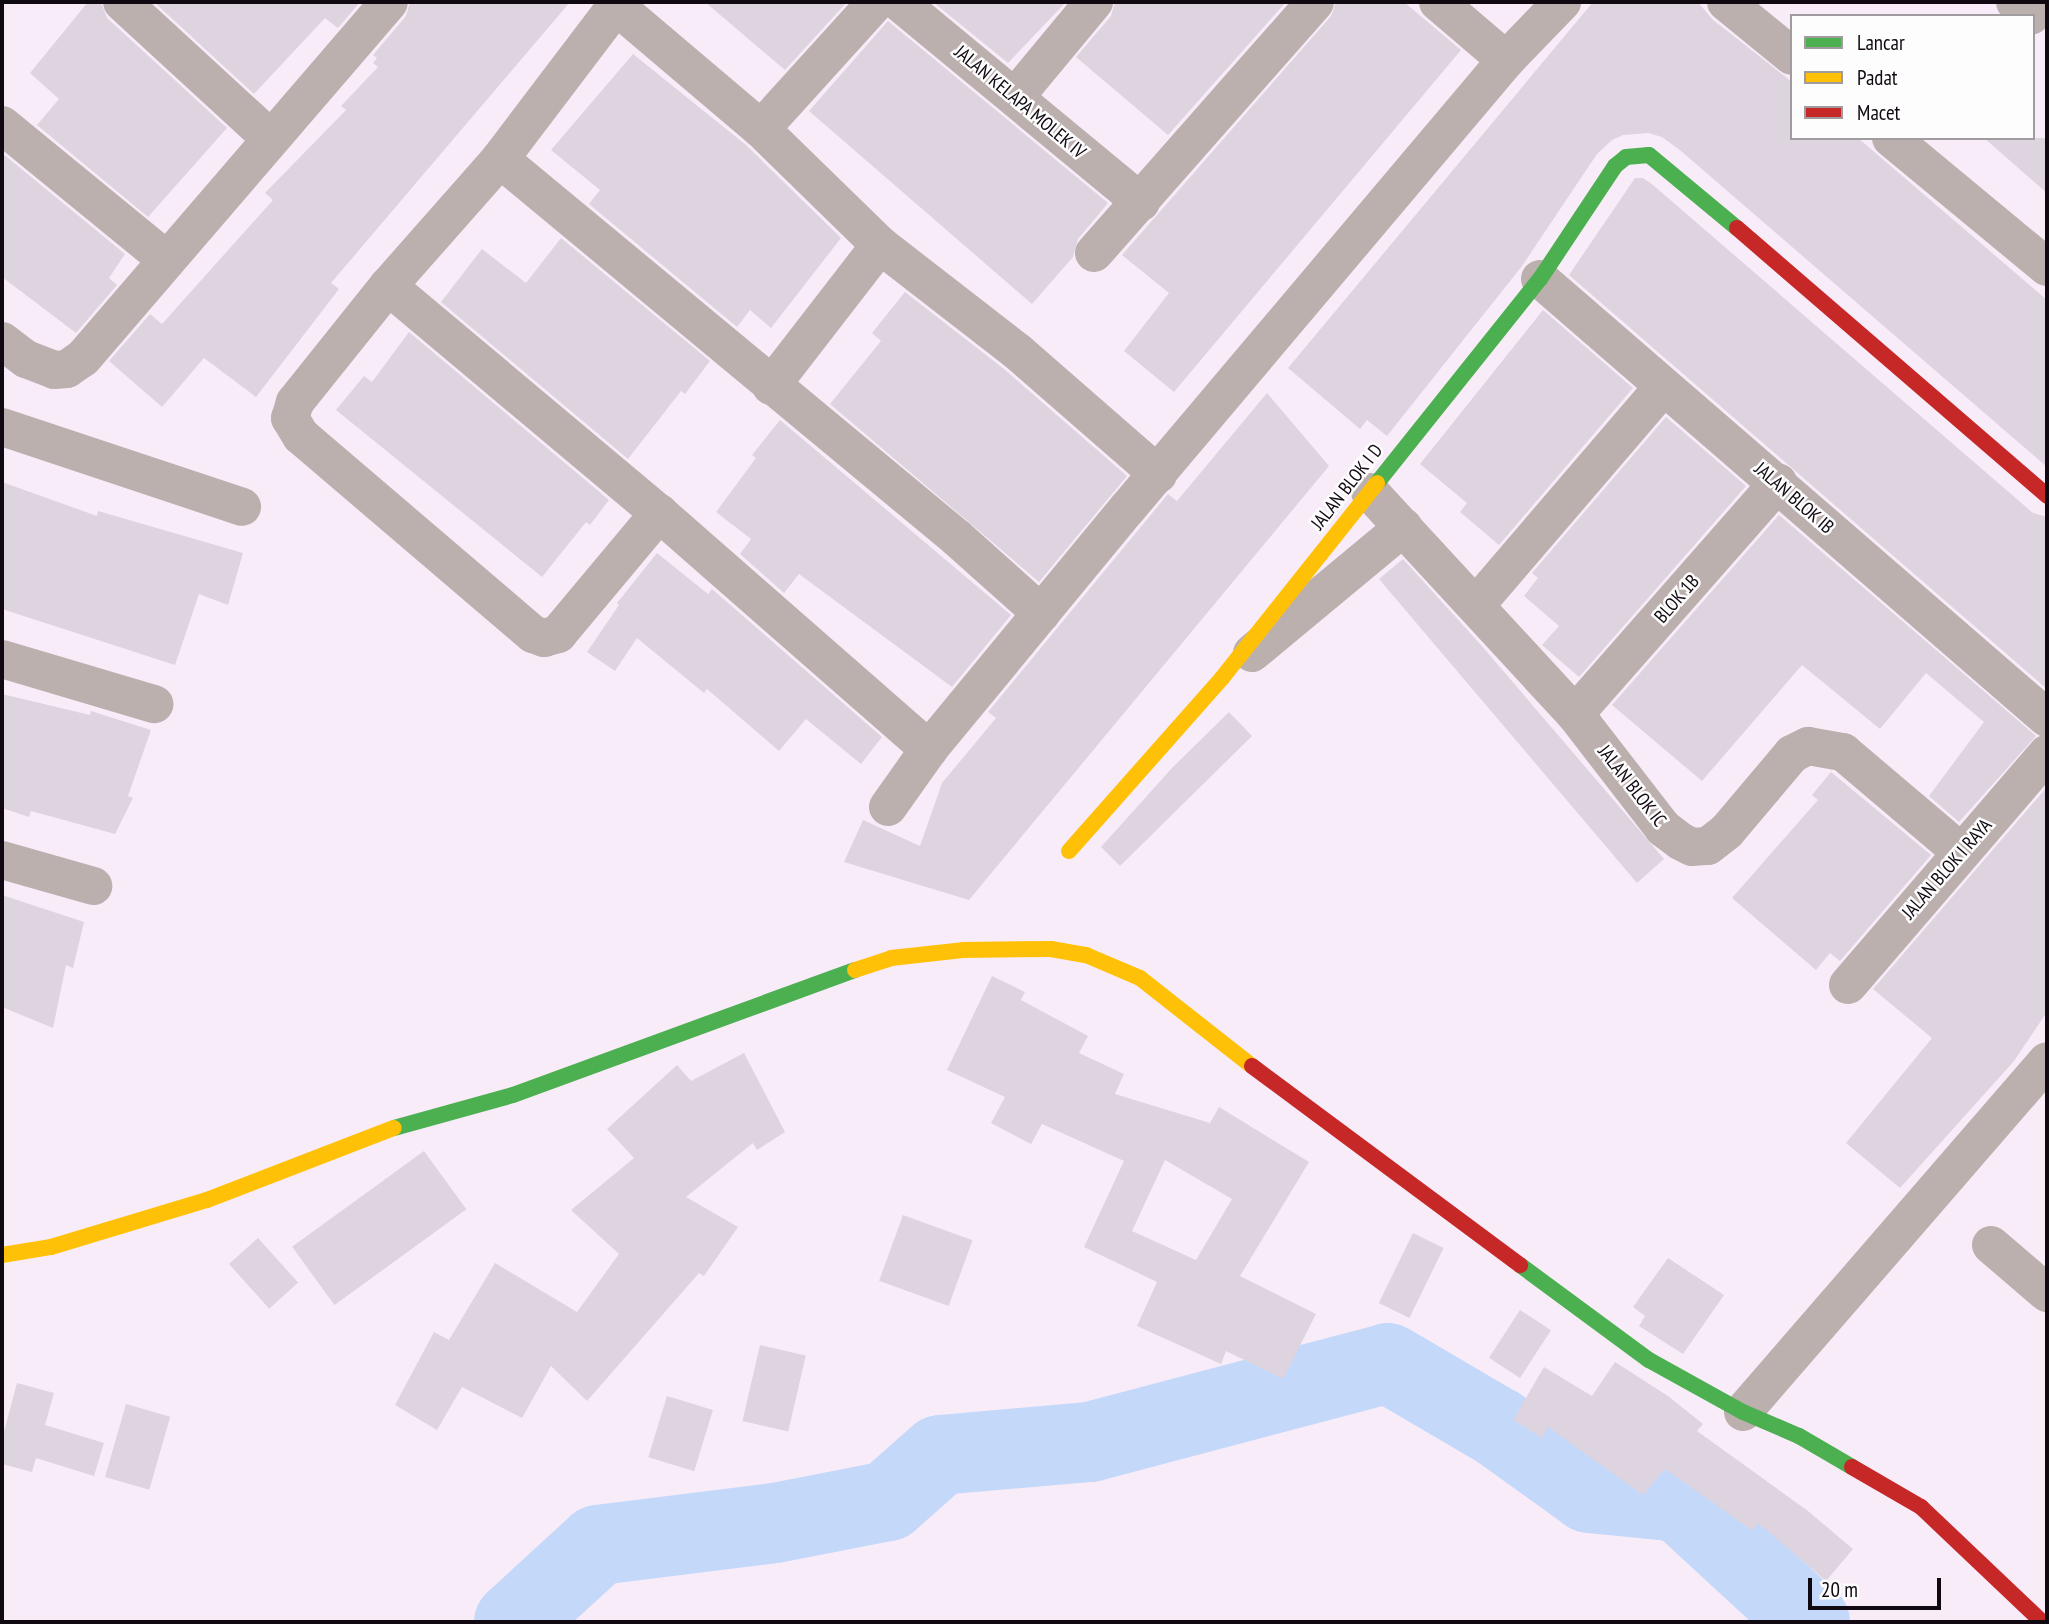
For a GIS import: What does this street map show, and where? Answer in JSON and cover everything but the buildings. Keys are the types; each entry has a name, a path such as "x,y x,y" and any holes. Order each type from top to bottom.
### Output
{"street":[{"path":"122,2 271,139"},
{"path":"761,129 876,2"},
{"name":"JALAN KELAPA MOLEK IV","path":"900,2 1141,202"},
{"path":"1014,97 1094,2"},
{"path":"1094,253 1315,2"},
{"path":"1438,2 1506,60"},
{"path":"888,807 929,749 1041,613 1506,60 1562,2"},
{"path":"1726,2 1790,54"},
{"path":"2015,2 2029,14"},
{"path":"659,513 558,634 551,638 533,634 293,427 290,418 295,402 388,286 500,159 617,4 761,129 880,245 1018,352 1158,474"},
{"path":"2,341 26,359 54,370 67,369 100,341 271,139 379,5"},
{"path":"2,125 167,260"},
{"path":"1893,140 2047,267"},
{"name":"JALAN BLOK I D","path":"1069,850 1222,678 1540,279 1615,166 1626,157 1649,155 2047,496"},
{"path":"500,159 957,538 1041,613"},
{"path":"771,386 880,245"},
{"name":"JALAN BLOK IB","path":"1540,279 2047,718"},
{"path":"388,286 659,513 929,749"},
{"path":"1477,604 1663,387"},
{"path":"2,427 242,507"},
{"name":"BLOK 1B","path":"1575,714 1778,483"},
{"name":"JALAN BLOK IC","path":"1370,492 1477,604 1575,714 1663,828 1692,847 1708,846 1727,831 1791,754 1808,746 1843,752 1961,852"},
{"path":"1222,678 1404,527"},
{"path":"2,659 154,704"},
{"name":"JALAN BLOK I RAYA","path":"1847,985 2047,754"},
{"path":"2,860 93,886"},
{"path":"2,1255 51,1247 207,1200 376,1133 513,1095 811,984 891,958 962,950 1051,949 1086,955 1140,978 1266,1078 1580,1312 1649,1360 1743,1412 1800,1436 1921,1507 2042,1622"},
{"path":"1743,1412 2047,1061"},
{"path":"1991,1245 2047,1293"}],"waterway":[{"path":"514,1622 598,1545 775,1523 888,1501 940,1455 1090,1442 1388,1363 1499,1428 1589,1493 1680,1502 1810,1622"}],"traffic: fast":[{"path":"1377,483 1540,279 1615,166 1626,157 1649,155 1737,228"},
{"path":"394,1128 513,1095 855,970"},
{"path":"1520,1265 1649,1360 1743,1412 1799,1436 1852,1467"}],"traffic: slow":[{"path":"1069,851 1222,678 1377,483"},
{"path":"855,970 891,958 963,950 1051,949 1086,955 1140,978 1252,1066"},
{"path":"2,1255 51,1247 207,1200 394,1128"}],"traffic: jam":[{"path":"1737,228 2047,496"},
{"path":"1252,1066 1520,1265"},
{"path":"1852,1467 1921,1507 2042,1622"}]}
